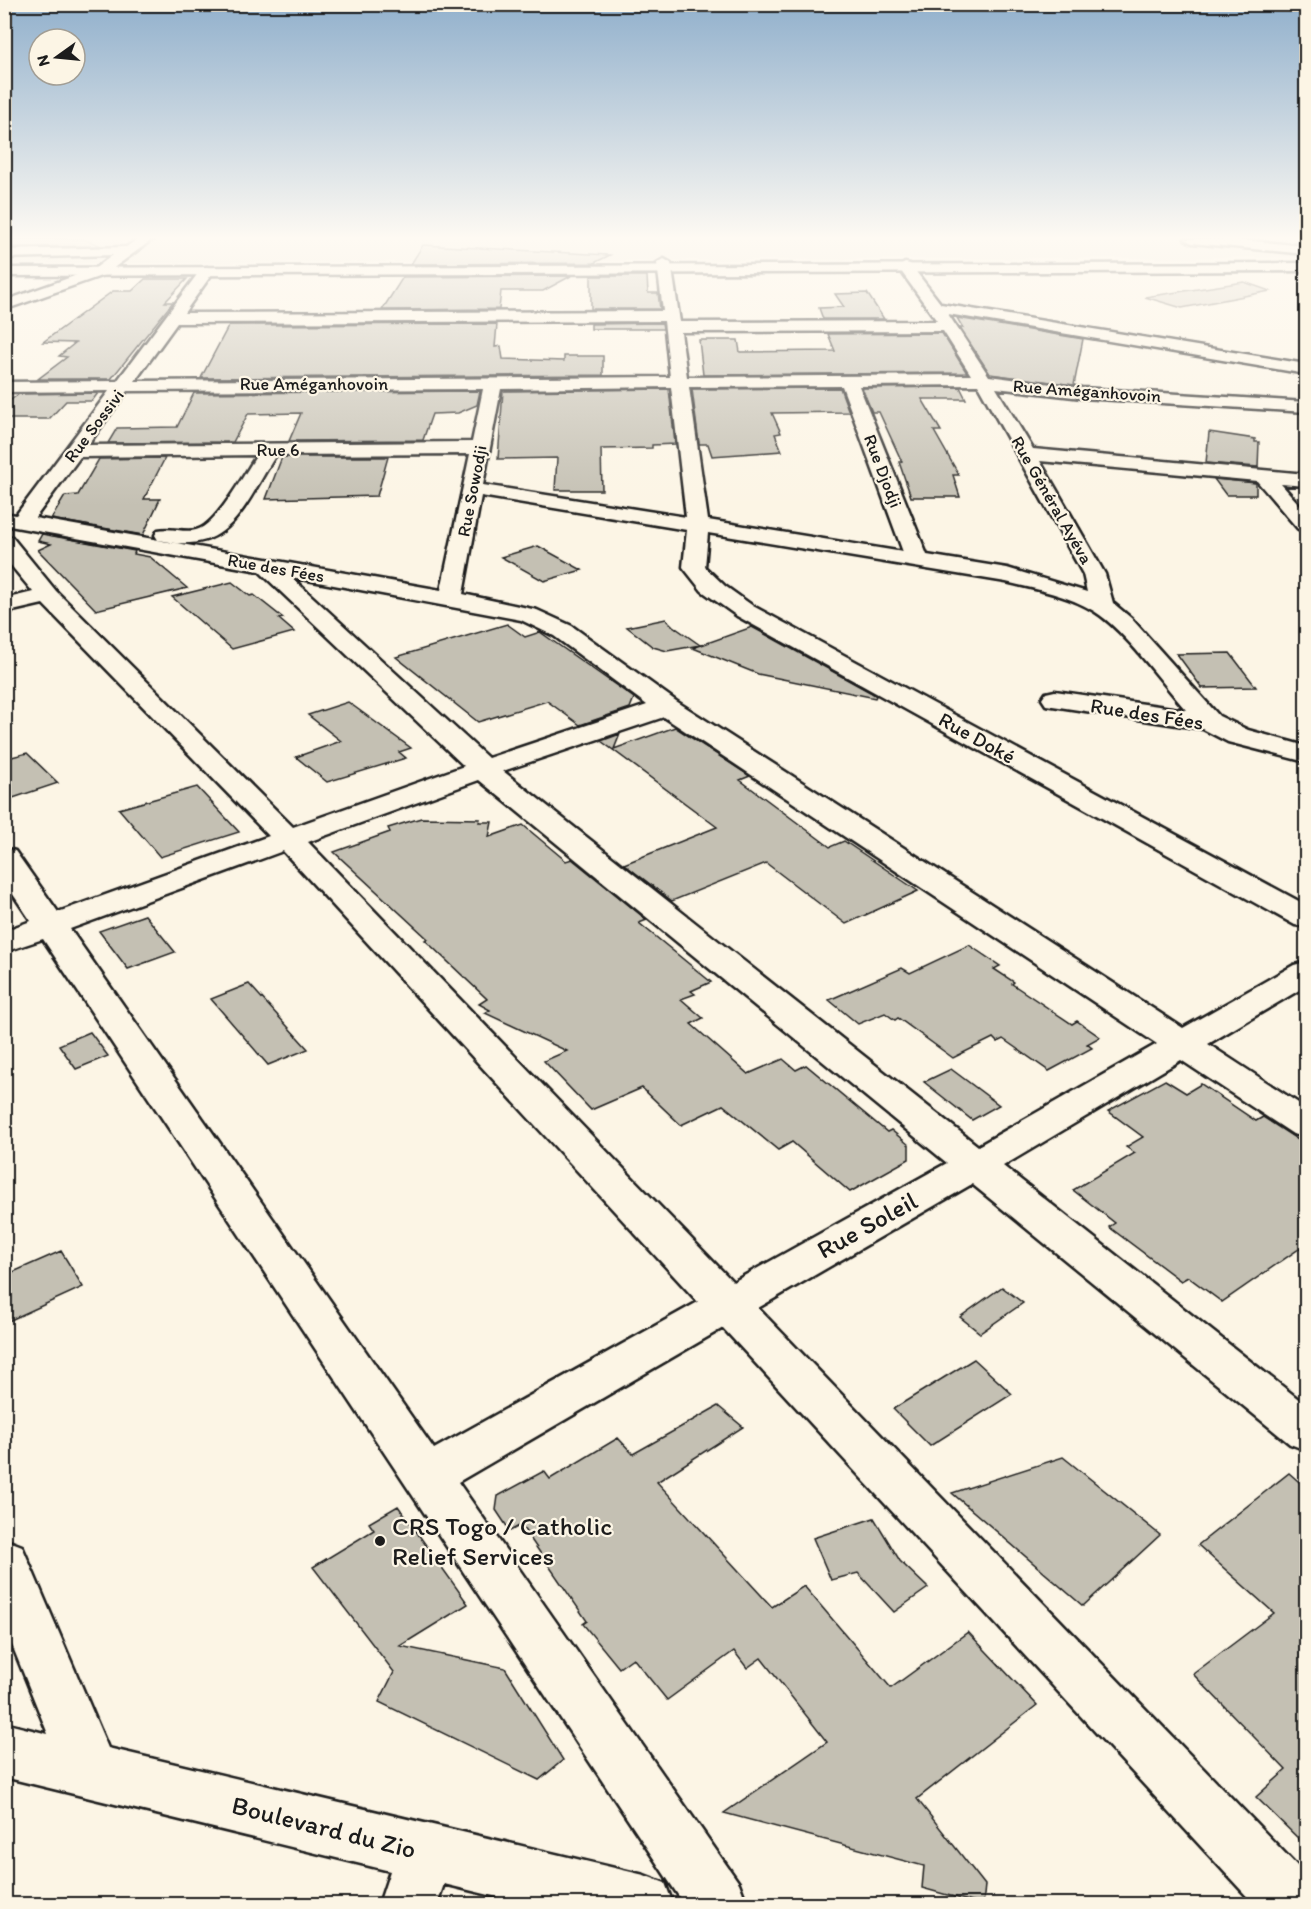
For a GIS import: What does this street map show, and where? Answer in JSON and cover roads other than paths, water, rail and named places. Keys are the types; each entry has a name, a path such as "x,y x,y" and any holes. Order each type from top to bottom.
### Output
{"street":[{"name":"Rue Sossivi","path":"15,524 75,451 167,328"},
{"name":"Rue Doké","path":"673,328 698,525 694,567 720,595 1306,918"},
{"name":"Rue Général Ayéva","path":"950,328 984,380 1094,574 1102,606"},
{"path":"1059,328 1306,369"},
{"name":"Rue Djodji","path":"848,380 918,561"},
{"name":"Rue Améganhovoin","path":"4,387 984,380 1020,387 1082,393 1306,407"},
{"name":"Rue Sowodji","path":"451,599 493,383"},
{"name":"Rue 6","path":"75,451 481,448"},
{"path":"270,450 218,527 199,537 15,524 48,596 290,841 1294,1905"},
{"path":"1025,454 1306,480"},
{"path":"1262,476 1306,524"},
{"path":"473,489 1035,582 1102,606 1123,623 1210,722"},
{"name":"Rue des Fées","path":"15,524 506,609 547,622 667,707 1184,1042 1306,1125"},
{"path":"266,566 483,769 1306,1431"},
{"path":"4,606 48,596"},
{"name":"Rue des Fées","path":"1055,699 1210,722 1238,736 1306,754"},
{"path":"4,942 290,841 483,769 667,707"},
{"path":"4,857 53,925 718,1905"},
{"name":"Rue Soleil","path":"427,1476 976,1164 1306,972"},
{"path":"4,1561 90,1771"},
{"name":"Boulevard du Zio","path":"4,1750 644,1905"},
{"path":"408,1905 426,1851"}],"place":[{"name":"CRS Togo / Catholic Relief Services","path":"380,1541"}]}
